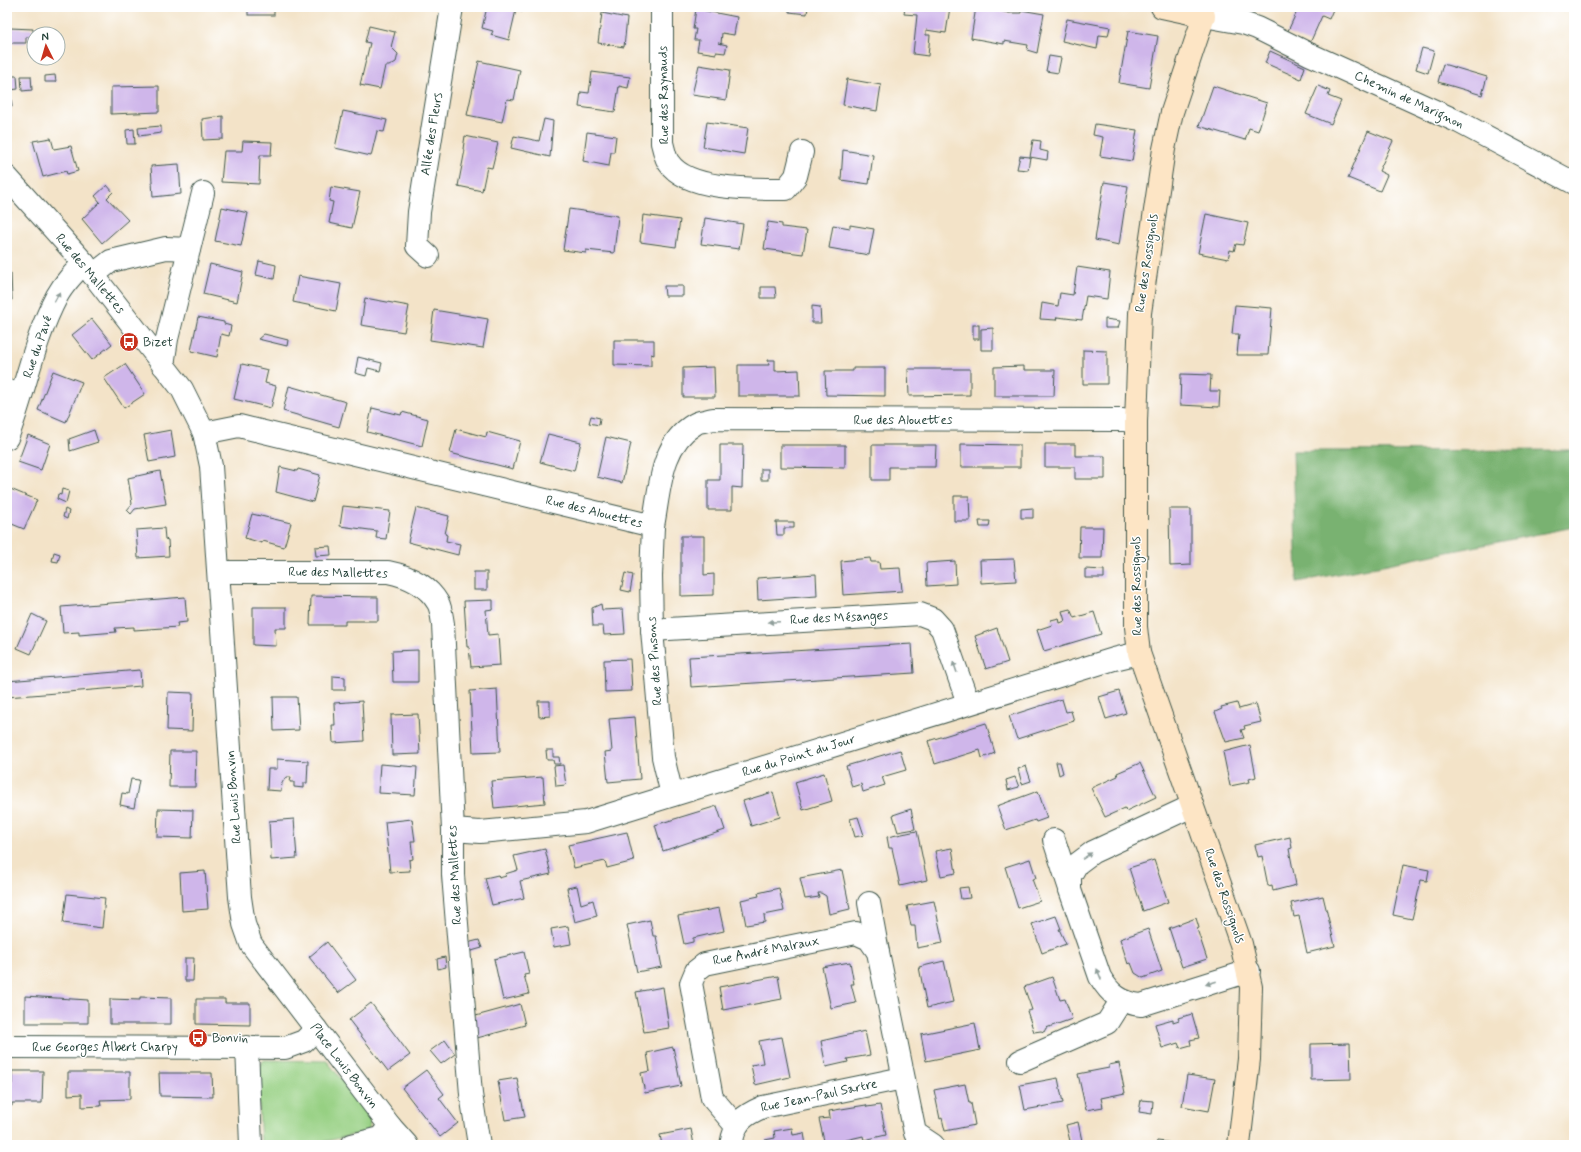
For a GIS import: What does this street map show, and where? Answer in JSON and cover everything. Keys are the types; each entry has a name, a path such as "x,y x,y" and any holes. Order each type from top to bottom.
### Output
{"street":[{"name":"Allée des Fleurs","path":"428,256 417,246 419,212 452,7"},
{"name":"Rue des Raynauds","path":"662,7 662,142 668,163 684,176 701,183 786,189 796,176 802,152"},
{"path":"1162,7 1204,16"},
{"name":"Chemin de Marignon","path":"1204,16 1249,15 1257,28 1309,54 1459,122 1574,182"},
{"name":"Rue des Rossignols","path":"1204,16 1172,112 1164,150 1140,313 1136,422 1136,627 1139,653 1249,971 1251,987 1249,1059 1239,1145"},
{"name":"Rue des Mallettes","path":"7,177 89,269 182,389 204,433 211,466 219,572 388,572 408,576 427,589 439,604 443,624 453,830 454,891 471,1094 479,1145"},
{"path":"163,365 167,339 203,193"},
{"name":"Rue du Pavé","path":"7,438 15,388 57,295 70,278 111,261 166,248 189,249"},
{"name":"Rue des Alouettes","path":"204,433 239,426 653,526 666,458 678,436 696,423 712,419 1123,420 1136,422"},
{"name":"Rue des Pinsons","path":"653,526 651,576 652,630 663,757 672,795"},
{"name":"Rue Louis Bonvin","path":"219,572 240,897 244,924 251,944 298,1005"},
{"name":"Rue des Mésanges","path":"652,630 920,614 932,618 942,629 968,703"},
{"name":"Rue du Point du Jour","path":"453,830 480,832 586,822 968,703 1114,659 1139,653"},
{"path":"1070,890 1070,876 1077,864 1093,852 1192,806"},
{"path":"1054,840 1100,977 1107,990 1121,1001 1141,1005 1249,971"},
{"name":"Rue André Malraux","path":"870,903 878,952 903,1078 911,1139"},
{"name":"Rue André Malraux","path":"734,1135 712,1098 691,983 696,971 705,964 856,933 869,939 878,952"},
{"path":"1020,1061 1106,1023 1121,1001"},
{"name":"Place Louis Bonvin","path":"298,1005 390,1126 407,1145"},
{"name":"Rue Georges Albert Charpy","path":"7,1047 285,1048 304,1042 316,1029"},
{"path":"247,1048 251,1145"},
{"name":"Rue Jean-Paul Sartre","path":"734,1135 746,1115 763,1107 903,1078"},
{"path":"352,1145 380,1138 390,1126"},
{"path":"911,1139 933,1145"}],"green space":[{"path":"1574,450 1574,527 1297,582 1293,451"},
{"path":"264,1060 327,1061 370,1116 370,1124 366,1132 310,1145 261,1145 257,1068"}],"building":[{"path":"248,7 274,7 274,15 248,15"},
{"path":"487,7 524,7 522,12 516,10 509,40 491,35 493,31 482,28"},
{"path":"789,7 808,7 807,14 789,12"},
{"path":"905,7 950,7 946,33 926,30 926,35 930,35 928,56 913,54 917,15 904,14"},
{"path":"976,7 990,7 990,9 1009,13 1021,13 1021,10 1044,14 1037,53 1027,50 1028,45 1004,41 1004,44 971,38"},
{"path":"1299,7 1334,7 1329,19 1322,16 1310,43 1287,33"},
{"path":"696,9 737,17 734,35 722,33 721,44 727,45 725,53 716,52 716,54 697,51 699,40 694,40 696,29 693,29"},
{"path":"602,13 627,18 624,47 598,43"},
{"path":"1067,19 1110,27 1108,36 1099,35 1097,49 1062,41"},
{"path":"369,26 395,32 391,47 398,54 396,62 389,66 385,66 380,89 360,85 370,43 365,42"},
{"path":"10,28 26,29 26,43 9,43"},
{"path":"1128,31 1158,36 1149,88 1119,83"},
{"path":"1422,48 1434,51 1428,73 1416,69"},
{"path":"1270,51 1305,67 1301,79 1265,63"},
{"path":"1049,56 1061,58 1058,73 1046,71"},
{"path":"479,61 520,70 514,100 507,99 502,122 467,115"},
{"path":"1443,64 1487,77 1482,95 1438,82"},
{"path":"699,65 730,70 726,100 692,95"},
{"path":"592,72 630,77 628,88 619,86 615,112 579,107 581,92 589,93"},
{"path":"55,75 56,82 45,82 45,76"},
{"path":"7,76 17,76 18,89 10,90 12,107 7,107"},
{"path":"21,76 31,76 32,90 22,91"},
{"path":"847,79 881,85 877,111 843,105"},
{"path":"159,86 159,112 111,114 111,87"},
{"path":"1213,86 1267,103 1258,131 1249,128 1245,140 1199,126"},
{"path":"1318,86 1330,91 1328,96 1341,101 1331,124 1306,114"},
{"path":"343,111 387,120 384,132 377,131 371,156 335,148"},
{"path":"223,116 223,139 203,140 202,119"},
{"path":"544,119 553,121 550,157 511,148 514,136 539,141"},
{"path":"707,122 748,128 744,154 703,147"},
{"path":"1095,124 1137,130 1132,161 1100,156 1103,137 1093,135"},
{"path":"161,126 161,133 139,136 138,128"},
{"path":"134,129 135,144 127,144 126,130"},
{"path":"1368,131 1393,141 1379,171 1387,175 1380,191 1348,178"},
{"path":"587,132 616,136 614,152 611,152 609,166 583,161"},
{"path":"465,136 498,143 492,168 487,167 482,191 458,186 465,150 463,149"},
{"path":"51,138 54,149 71,146 78,171 67,174 66,171 43,177 33,141"},
{"path":"1033,140 1041,141 1040,150 1048,152 1047,160 1030,157"},
{"path":"243,141 272,142 271,155 260,155 259,184 221,182 224,151 242,151"},
{"path":"843,150 873,155 869,184 841,180"},
{"path":"1020,156 1030,157 1028,170 1017,169"},
{"path":"179,164 181,194 153,197 151,166"},
{"path":"1104,182 1128,186 1119,245 1095,240"},
{"path":"107,185 113,192 107,198 128,220 102,243 82,219 100,202 95,196"},
{"path":"331,187 360,192 352,228 329,223 333,202 329,201"},
{"path":"222,207 248,213 241,246 215,241"},
{"path":"569,209 618,216 614,253 586,250 586,253 563,250"},
{"path":"1206,214 1248,223 1243,245 1236,244 1234,251 1230,250 1228,259 1198,253"},
{"path":"643,215 680,220 676,247 640,242"},
{"path":"705,218 743,224 739,249 701,244"},
{"path":"768,222 782,224 782,227 807,230 803,254 764,249"},
{"path":"833,225 850,228 850,225 874,229 869,255 829,248"},
{"path":"259,261 276,265 274,279 256,275"},
{"path":"210,264 243,272 237,302 203,294"},
{"path":"1077,267 1110,272 1107,299 1086,296 1082,320 1057,317 1056,320 1040,319 1042,303 1058,306 1060,293 1073,295"},
{"path":"7,273 11,273 12,300 7,300"},
{"path":"298,276 341,284 336,311 293,302"},
{"path":"664,286 683,286 683,296 665,296"},
{"path":"761,287 775,287 776,298 761,298"},
{"path":"365,298 409,306 404,332 361,325"},
{"path":"1235,305 1272,308 1268,355 1237,355 1239,334 1232,334"},
{"path":"812,306 820,307 821,323 812,323"},
{"path":"434,310 488,319 483,348 430,340"},
{"path":"198,317 224,322 224,324 231,326 229,336 221,334 217,357 191,351"},
{"path":"92,319 112,344 92,360 72,335"},
{"path":"1105,319 1120,321 1118,328 1105,328"},
{"path":"973,325 979,325 979,339 973,339"},
{"path":"993,328 993,350 981,350 981,329"},
{"path":"264,334 288,340 287,346 258,339"},
{"path":"614,340 654,340 654,355 651,354 651,366 614,365"},
{"path":"1083,350 1107,351 1107,384 1083,384"},
{"path":"358,357 382,363 380,371 368,368 366,376 355,373"},
{"path":"768,360 775,360 775,371 799,370 800,396 738,396 738,365 769,365"},
{"path":"125,364 145,394 124,408 104,378"},
{"path":"242,364 268,370 265,383 276,386 271,408 234,399"},
{"path":"1024,366 1024,370 1055,370 1054,396 994,396 994,367"},
{"path":"714,367 715,397 683,397 683,368"},
{"path":"853,368 885,368 885,396 826,395 825,371 853,371"},
{"path":"908,369 970,369 970,395 909,396"},
{"path":"53,371 82,382 66,422 38,410"},
{"path":"1181,374 1211,375 1210,391 1220,391 1219,407 1180,405"},
{"path":"289,386 346,402 339,427 283,411"},
{"path":"372,408 401,415 402,412 428,419 422,446 367,432"},
{"path":"591,416 600,418 599,425 589,423"},
{"path":"456,429 486,437 487,432 520,441 513,469 450,453"},
{"path":"94,430 98,442 70,451 69,439"},
{"path":"171,430 175,457 149,462 144,435"},
{"path":"548,434 581,442 574,471 540,462"},
{"path":"28,435 50,444 41,470 18,462"},
{"path":"606,437 631,443 622,483 597,477"},
{"path":"961,444 1020,445 1020,467 961,467"},
{"path":"1045,444 1075,444 1075,456 1105,456 1105,479 1075,479 1075,467 1045,467"},
{"path":"720,445 743,445 742,488 732,487 732,510 708,510 708,480 720,480"},
{"path":"780,445 845,445 845,468 780,467"},
{"path":"872,445 936,445 935,467 889,467 889,480 872,480"},
{"path":"280,467 297,471 298,469 320,475 313,502 276,492"},
{"path":"761,469 768,469 768,480 761,480"},
{"path":"160,471 166,504 135,509 131,514 127,510 132,504 128,478"},
{"path":"8,488 37,500 24,529 7,522"},
{"path":"62,489 69,491 66,503 57,499 58,494 61,495"},
{"path":"954,496 969,496 970,521 954,521"},
{"path":"343,506 390,511 386,539 376,538 377,531 340,526"},
{"path":"416,508 449,516 445,534 447,535 446,541 460,544 458,555 408,542"},
{"path":"1033,508 1033,518 1021,518 1021,509"},
{"path":"65,509 69,511 67,519 63,517"},
{"path":"1169,509 1191,509 1191,565 1170,566"},
{"path":"252,514 291,523 284,547 245,538"},
{"path":"979,521 990,521 989,527 980,527"},
{"path":"776,522 794,522 794,528 784,528 784,535 777,535"},
{"path":"1080,527 1103,527 1102,558 1079,558"},
{"path":"164,528 165,539 168,540 169,556 138,558 136,530"},
{"path":"681,536 704,536 704,575 714,574 714,595 681,596"},
{"path":"330,546 331,555 316,556 315,547"},
{"path":"54,552 60,554 58,562 52,561"},
{"path":"870,558 871,562 879,562 880,569 900,568 902,591 843,595 841,561"},
{"path":"1014,559 1016,581 981,583 980,560"},
{"path":"955,561 956,584 927,586 926,563"},
{"path":"1085,569 1104,570 1104,578 1085,578"},
{"path":"474,572 487,572 487,590 474,590"},
{"path":"625,573 633,575 630,592 621,590"},
{"path":"816,574 817,596 758,600 757,578"},
{"path":"311,596 378,597 378,621 345,621 345,625 310,625"},
{"path":"185,597 187,622 177,623 178,627 134,630 134,627 115,628 116,632 79,635 79,632 63,633 61,607"},
{"path":"493,600 493,609 486,610 488,635 498,634 500,665 471,667 469,647 467,647 464,601"},
{"path":"601,604 602,610 623,609 625,634 604,635 603,626 593,626 592,608"},
{"path":"253,607 286,607 286,628 275,628 276,646 253,645"},
{"path":"1070,609 1074,618 1094,612 1101,634 1044,651 1037,630 1052,625 1051,620 1059,618 1060,623 1065,621 1062,611"},
{"path":"32,614 46,621 31,654 17,648"},
{"path":"997,628 1008,662 986,669 975,636"},
{"path":"912,644 914,673 691,687 689,657"},
{"path":"418,650 418,682 393,682 392,651"},
{"path":"630,659 632,691 605,692 604,660"},
{"path":"140,670 141,686 7,697 7,681"},
{"path":"333,676 345,677 345,690 333,690"},
{"path":"497,689 500,752 473,753 470,691"},
{"path":"1119,691 1126,713 1106,719 1099,697"},
{"path":"168,692 193,693 192,731 167,730"},
{"path":"273,697 297,697 299,730 274,731"},
{"path":"1062,699 1066,712 1071,711 1074,721 1017,739 1009,716"},
{"path":"362,701 364,741 333,743 332,725 335,725 334,703"},
{"path":"538,701 550,701 550,716 539,717"},
{"path":"1237,703 1239,709 1256,704 1261,722 1244,726 1245,729 1241,730 1244,738 1226,742 1215,712 1222,709 1221,707"},
{"path":"418,714 420,754 392,755 391,715"},
{"path":"635,717 640,779 608,782 605,752 612,751 609,719"},
{"path":"986,723 995,753 982,758 980,750 935,764 928,741"},
{"path":"1250,745 1256,777 1249,779 1250,782 1230,786 1223,752"},
{"path":"546,750 553,750 553,757 559,757 560,764 554,764 553,760 547,760"},
{"path":"900,750 906,770 882,777 885,785 863,792 861,784 852,787 846,766"},
{"path":"170,751 196,751 195,787 169,787"},
{"path":"277,759 308,761 307,783 304,783 304,788 294,787 294,782 290,782 291,777 286,777 282,783 281,791 267,790 268,769 277,769"},
{"path":"1056,762 1060,762 1063,773 1059,775"},
{"path":"1140,763 1156,797 1126,811 1125,808 1105,817 1091,788 1118,776 1117,773"},
{"path":"380,764 417,767 415,795 378,793"},
{"path":"563,765 566,785 556,786 554,766"},
{"path":"1026,766 1031,781 1022,784 1018,769"},
{"path":"824,773 832,801 803,810 795,782"},
{"path":"543,777 545,803 494,808 491,781"},
{"path":"1015,777 1019,787 1008,790 1006,780"},
{"path":"131,779 139,780 134,808 120,805 122,793 128,794"},
{"path":"1038,791 1047,818 1036,822 1035,820 1006,830 997,806"},
{"path":"773,792 780,817 751,826 743,801"},
{"path":"717,806 725,830 663,851 655,825"},
{"path":"158,809 193,810 192,838 157,837"},
{"path":"911,809 915,829 898,832 893,815"},
{"path":"858,817 864,835 855,837 850,819"},
{"path":"294,819 297,858 271,860 269,821"},
{"path":"412,819 415,841 411,841 413,859 409,860 410,871 390,872 385,822"},
{"path":"917,831 927,880 900,886 892,848 889,848 887,837"},
{"path":"627,832 634,861 607,868 605,861 574,868 568,845"},
{"path":"1290,837 1292,848 1289,849 1296,885 1273,891 1272,885 1268,886 1262,856 1258,857 1255,845"},
{"path":"952,848 956,873 941,876 935,851"},
{"path":"545,849 551,874 520,881 524,898 492,905 485,878 498,875 499,878 506,876 505,874 518,870 514,856"},
{"path":"1030,859 1036,878 1032,879 1040,901 1018,908 1005,867"},
{"path":"1154,860 1168,902 1143,911 1129,868"},
{"path":"1403,865 1429,870 1427,881 1421,880 1412,919 1393,915"},
{"path":"842,870 850,909 829,914 826,896 818,893 819,897 805,899 800,878"},
{"path":"205,871 208,909 182,911 180,873"},
{"path":"577,886 581,904 593,900 597,916 575,922 567,888"},
{"path":"968,887 970,898 961,899 959,888"},
{"path":"779,888 784,911 764,915 765,922 746,925 741,900 759,896 758,893"},
{"path":"67,894 105,898 102,928 63,923"},
{"path":"1323,896 1335,946 1307,953 1299,916 1294,917 1291,903"},
{"path":"934,901 943,943 917,948 915,926 911,926 907,906"},
{"path":"719,908 724,931 693,938 693,942 684,944 678,916"},
{"path":"1056,916 1061,929 1059,929 1066,944 1042,953 1032,924"},
{"path":"1196,918 1199,928 1197,929 1207,959 1182,967 1169,928"},
{"path":"650,920 653,936 656,936 662,967 637,972 627,925"},
{"path":"568,926 571,944 554,947 551,929"},
{"path":"1148,929 1162,971 1143,978 1135,973 1131,963 1128,964 1120,939"},
{"path":"479,940 482,948 468,952 467,943"},
{"path":"327,942 356,980 338,993 309,957"},
{"path":"524,952 529,974 524,975 529,994 503,1000 494,959"},
{"path":"445,957 446,967 438,969 437,959"},
{"path":"185,958 194,958 193,981 185,981"},
{"path":"944,961 953,1002 927,1008 919,967"},
{"path":"850,962 854,984 851,984 856,1003 831,1008 822,967"},
{"path":"778,976 782,999 723,1010 719,987"},
{"path":"1052,977 1060,1000 1065,999 1072,1019 1046,1028 1044,1032 1034,1032 1027,1011 1032,1010 1024,987"},
{"path":"663,987 669,1028 644,1032 636,992"},
{"path":"25,996 88,1000 88,1023 25,1023"},
{"path":"140,997 171,998 171,1024 110,1024 110,999 140,1000"},
{"path":"196,999 225,999 225,1003 250,1003 250,1025 196,1024"},
{"path":"371,1003 410,1055 388,1071 349,1020"},
{"path":"520,1004 525,1025 477,1038 472,1017"},
{"path":"1192,1014 1199,1038 1190,1040 1191,1045 1180,1048 1178,1043 1162,1048 1155,1024 1173,1019 1173,1022 1179,1020 1178,1018"},
{"path":"975,1023 980,1050 926,1061 921,1034"},
{"path":"865,1031 870,1055 847,1059 848,1062 826,1067 821,1041"},
{"path":"782,1037 790,1077 755,1085 751,1065 763,1063 759,1041"},
{"path":"445,1040 455,1054 441,1064 430,1051"},
{"path":"1350,1043 1351,1079 1311,1080 1311,1044"},
{"path":"673,1047 681,1086 645,1093 641,1073 650,1071 647,1053"},
{"path":"1119,1063 1125,1093 1101,1098 1103,1107 1086,1110 1078,1074 1109,1068 1109,1065"},
{"path":"426,1070 444,1094 439,1098 458,1123 440,1137 402,1088"},
{"path":"12,1071 43,1071 42,1103 12,1103 12,1106 7,1106 7,1084 12,1084"},
{"path":"68,1072 130,1072 130,1099 100,1100 101,1106 82,1107 82,1094 68,1095"},
{"path":"159,1073 212,1073 213,1097 160,1096"},
{"path":"1187,1075 1215,1079 1209,1111 1182,1106"},
{"path":"517,1078 525,1117 505,1120 498,1081"},
{"path":"1058,1078 1063,1103 1025,1110 1020,1085"},
{"path":"965,1084 969,1103 971,1103 975,1125 945,1131 942,1118 940,1119 934,1090"},
{"path":"1141,1100 1153,1101 1152,1114 1139,1112"},
{"path":"866,1105 867,1107 880,1105 886,1135 864,1140 863,1136 825,1145 819,1119 830,1118 829,1111"},
{"path":"1078,1122 1082,1141 1076,1145 1071,1145 1066,1125"},
{"path":"792,1128 793,1135 804,1133 806,1145 766,1145 765,1140 775,1138 774,1131"},
{"path":"691,1129 694,1145 662,1145 660,1135"},
{"path":"1157,1141 1182,1144 1182,1145 1156,1145"}],"place":[{"name":"Bizet","path":"129,342"},
{"name":"Bonvin","path":"198,1038"}]}
